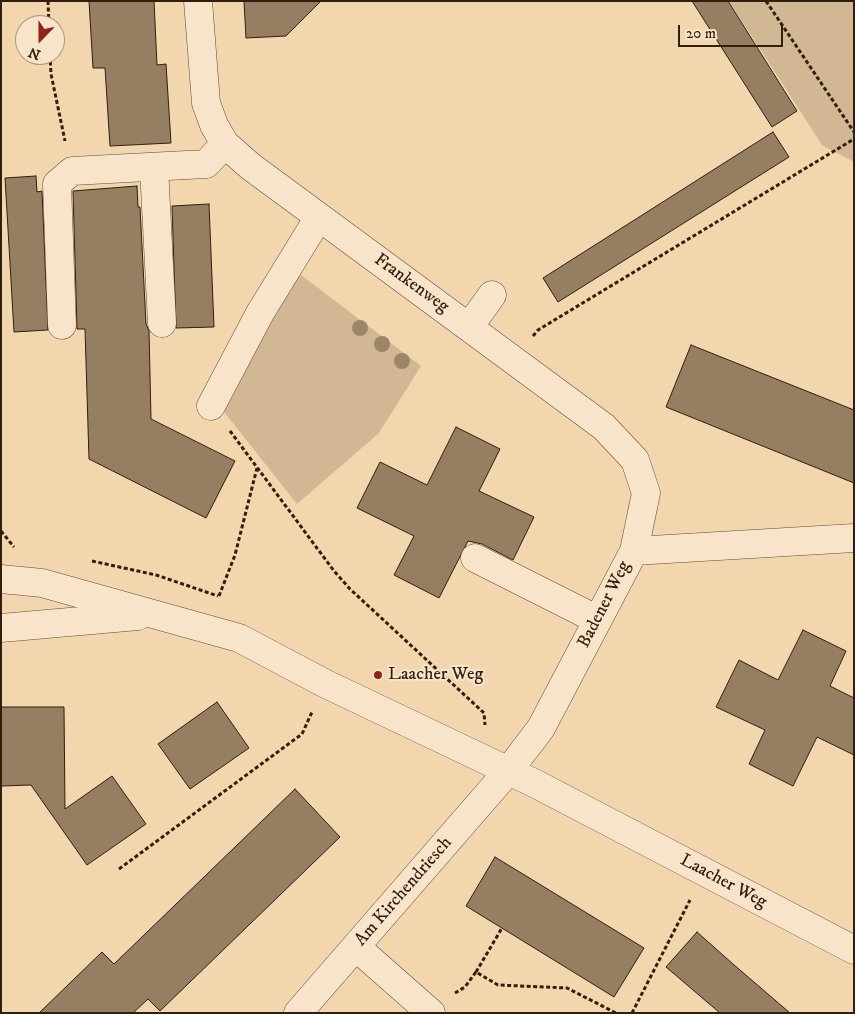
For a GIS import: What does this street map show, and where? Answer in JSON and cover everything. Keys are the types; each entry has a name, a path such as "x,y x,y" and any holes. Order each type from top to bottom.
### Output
{"street":[{"name":"Frankenweg","path":"198,1 206,103 214,125 225,144 250,166 604,427 635,460 646,492 634,551"},
{"path":"62,325 57,184 72,171 206,164 225,144"},
{"path":"154,166 162,323"},
{"path":"211,406 260,313 319,217"},
{"path":"469,326 492,294"},
{"name":"Badener Weg","path":"509,770 541,728 634,551 854,538"},
{"path":"475,558 598,620"},
{"name":"Laacher Weg","path":"1,579 42,583 239,638 326,684 509,770 854,950"},
{"name":"Laacher Weg","path":"1,628 157,614"},
{"name":"Am Kirchendriesch","path":"298,1013 509,770"},
{"path":"356,947 430,1012"}],"path":[{"path":"48,1 49,15"},
{"path":"766,1 854,132"},
{"path":"51,65 72,171"},
{"path":"515,360 538,330 854,139"},
{"path":"211,406 350,589 484,713 486,731"},
{"path":"218,596 235,555 257,467"},
{"path":"1,531 13,547"},
{"path":"119,869 302,734 326,684"},
{"path":"632,1013 704,872"},
{"path":"430,1012 465,987 502,928"},
{"path":"476,972 498,985 567,988 616,1013"}],"shaded area":[{"path":"729,1 854,1 854,162 822,145"},
{"path":"297,272 421,366 379,433 297,504 221,408"}],"building":[{"path":"89,1 154,1 157,65 166,64 171,143 110,146 105,68 93,68"},
{"path":"244,1 321,1 286,36 246,38"},
{"path":"692,1 728,1 797,111 772,127"},
{"path":"773,132 789,157 558,302 543,278"},
{"path":"36,176 37,192 42,191 48,330 14,332 5,178"},
{"path":"137,186 138,207 140,207 146,324 149,331 151,419 235,461 206,518 89,459 85,329 77,329 73,191"},
{"path":"209,204 214,327 176,328 172,206"},
{"path":"691,345 854,410 854,483 666,407"},
{"path":"456,427 500,449 479,491 534,517 513,560 482,544 468,541 439,598 394,575 414,536 357,508 380,462 427,485"},
{"path":"803,630 846,651 830,686 854,698 854,755 817,737 793,786 749,764 765,730 716,707 739,660 778,680"},
{"path":"217,702 249,748 190,789 158,744"},
{"path":"1,707 64,707 65,809 112,776 146,824 87,865 31,785 1,786"},
{"path":"295,789 340,837 160,1011 148,999 133,1013 39,1013 102,952 114,964"},
{"path":"495,857 644,948 614,997 466,906"},
{"path":"697,932 790,1013 720,1013 666,967"}],"place":[{"name":"Laacher Weg","path":"378,675"}]}
